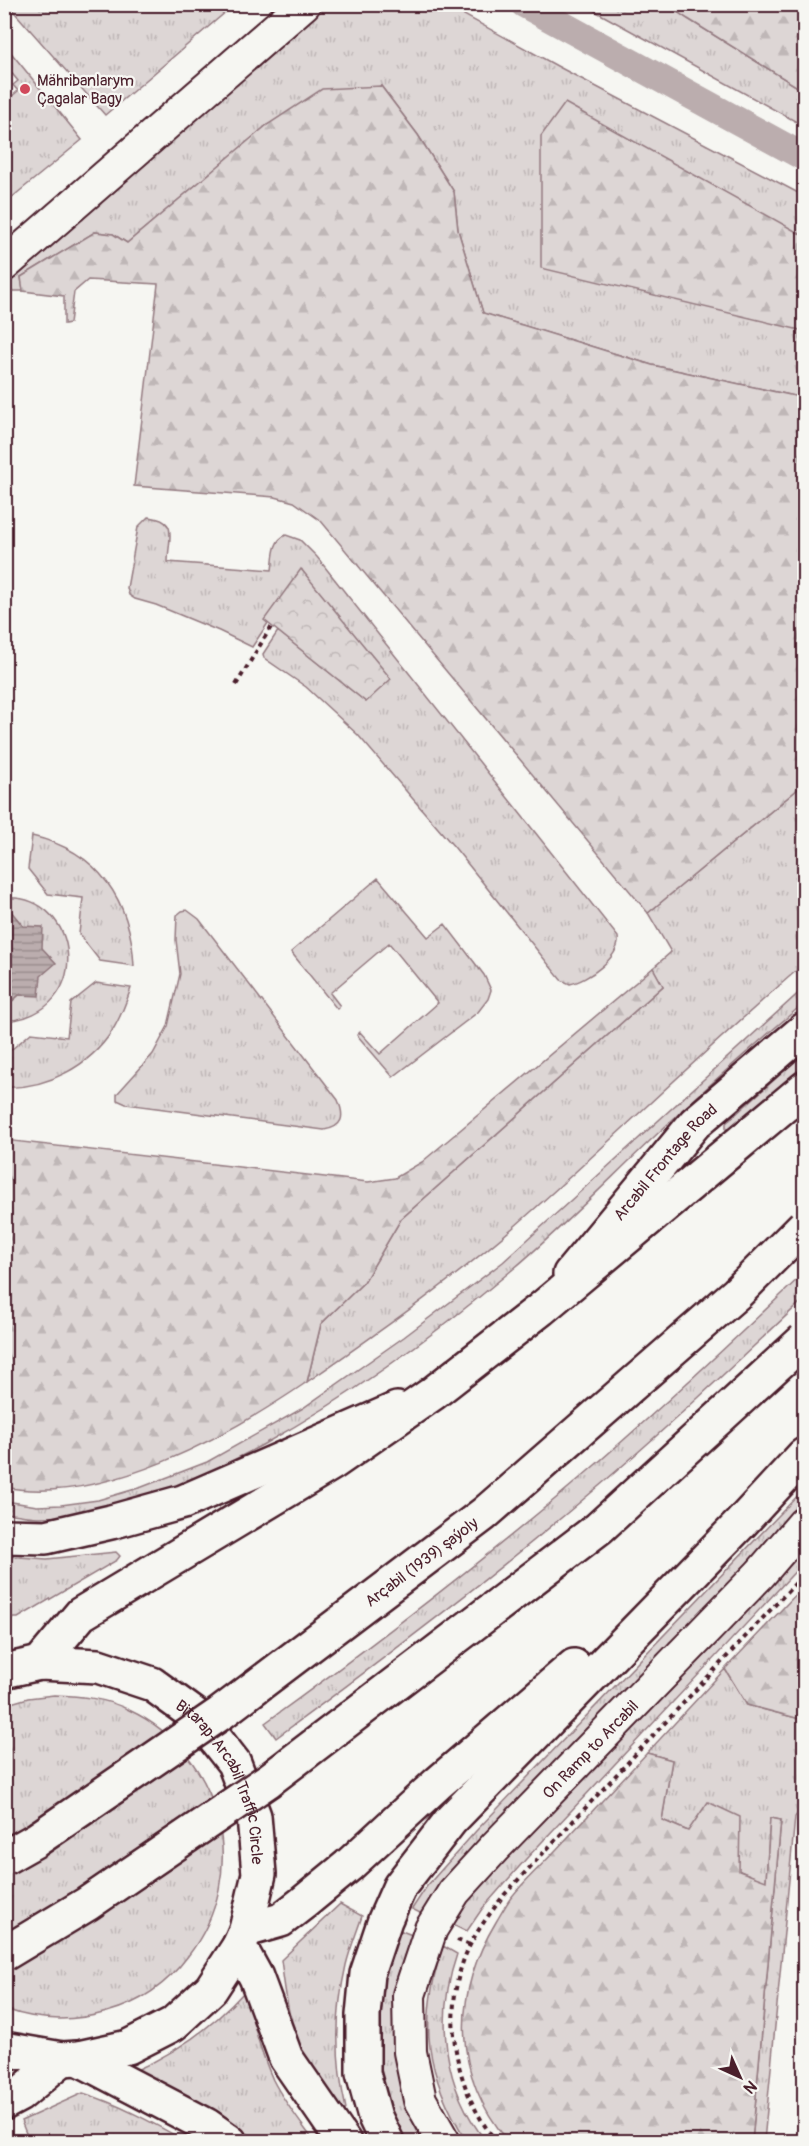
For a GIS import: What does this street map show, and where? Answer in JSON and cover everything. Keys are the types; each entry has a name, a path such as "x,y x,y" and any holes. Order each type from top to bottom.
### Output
{"main road":[{"name":"Arcabil Frontage Road","path":"541,1309 695,1123 804,1030"},
{"path":"16,1667 81,1614 334,1462 432,1394 541,1309 804,1089"},
{"name":"Arçabil (1939) şaýoly","path":"4,1858 36,1840 221,1713 484,1514 736,1293 804,1226"},
{"path":"4,1954 87,1904 269,1780 599,1528 804,1340"},
{"path":"4,1536 46,1537 183,1502 432,1394"},
{"path":"387,2142 375,2117 363,2073 363,2015 367,1974 385,1920 400,1886 451,1820 741,1523 804,1455"},
{"path":"344,2142 286,2058 243,1938 281,1920 348,1866 437,1784 741,1523"},
{"name":"Bitarap-Arcabil Traffic Circle","path":"4,2049 70,2058 128,2047 173,2024 211,1989 243,1938 259,1874 254,1816 234,1763 199,1718 152,1684 98,1666 16,1667"},
{"path":"4,2103 19,2095 70,2058 206,2125 230,2142"}],"street":[{"path":"4,265 304,4"},
{"name":"On Ramp to Arcabil","path":"444,2142 420,2100 410,2052 409,1995 431,1929 454,1892 760,1574 804,1523"}],"path":[{"path":"236,685 271,627"},
{"path":"497,2142 474,2106 455,2049 452,2025 455,1994 470,1945 504,1895 804,1574"}],"green space":[{"path":"8,4 234,5 105,115"},
{"path":"317,5 446,5 804,196 804,398 652,365 483,313 458,230 454,192 418,135 381,86 267,125 127,243 113,234 95,232 21,277 23,291 5,291 5,279"},
{"path":"584,5 667,5 804,91 804,126"},
{"path":"667,5 804,5 804,91 688,19"},
{"name":"Mähribanlarym Çagalar Bagy","path":"4,44 82,140 5,203 5,102 18,91 13,85 18,81 5,65"},
{"path":"381,86 418,135 454,192 458,230 483,313 652,365 804,398 804,784 648,913 321,521 294,502 275,497 134,486 158,284 88,280 74,292 70,323 64,324 64,296 23,291 21,277 95,232 113,234 127,243 267,125 322,89"},
{"path":"565,103 804,236 804,331 541,268 541,136"},
{"path":"148,517 165,522 168,526 170,538 168,562 272,570 278,541 286,535 300,540 317,557 618,937 617,945 609,960 602,967 577,982 570,984 561,980 455,848 358,735 306,687 264,658 263,654 278,631 366,702 302,570 265,620 268,623 252,647 219,631 129,595 127,588 138,527"},
{"path":"301,569 391,679 366,702 264,620"},
{"path":"804,784 804,964 478,1257 307,1382 321,1324 364,1282 401,1219 663,986 653,968 671,952 648,913"},
{"path":"32,836 55,843 76,854 107,882 126,920 132,942 134,966 100,961 79,934 83,898 48,894 28,869"},
{"path":"378,878 428,937 445,924 484,975 491,990 488,999 478,1012 393,1077 357,1035 360,1032 380,1054 438,1003 389,943 330,993 340,1006 337,1009 291,952"},
{"path":"5,898 31,902 50,914 62,933 68,955 65,978 54,998 34,1014 5,1021 4,1008 19,995 42,948 10,911 5,915"},
{"path":"187,910 199,919 338,1100 342,1116 339,1124 324,1130 126,1104 117,1100 117,1094 153,1054 168,1026 180,974 176,940 177,915"},
{"path":"653,968 663,986 401,1219 364,1282 321,1324 307,1382 203,1444 163,1462 123,1476 82,1486 43,1490 5,1487 5,1140 368,1182 395,1178 422,1162"},
{"path":"96,983 131,988 118,1020 103,1044 92,1055 66,1073 36,1084 5,1087 5,1055 31,1033 67,1037 71,1003"},
{"path":"804,988 804,1003 702,1092 532,1252 483,1294 361,1385 264,1444 211,1471 156,1494 98,1511 68,1515 34,1517 5,1513 5,1501 37,1506 61,1505 98,1500 142,1487 207,1462 303,1408 404,1337 503,1262"},
{"path":"804,1053 804,1065 733,1127 726,1130 726,1123"},
{"path":"804,1273 804,1299 646,1445 476,1587 276,1738 265,1723 425,1604 542,1510 665,1403"},
{"path":"804,1489 804,1503 436,1892 422,1914 412,1909 427,1886 476,1831"},
{"path":"804,1547 804,1562 526,1859 482,1909 467,1931 453,1924 468,1901 515,1849"},
{"path":"116,1552 120,1556 117,1560 18,1618 5,1618 5,1556 47,1559"},
{"path":"804,1586 804,1716 800,1719 747,1705 725,1669"},
{"path":"725,1669 747,1705 800,1719 804,1716 804,1805 795,1817 764,2141 752,2141 781,1820 770,1818 766,1882 738,1870 688,1831 662,1820 672,1760 647,1753"},
{"path":"54,1695 102,1700 129,1710 161,1730 187,1755 206,1786 218,1819 222,1854 219,1889 208,1924 188,1956 172,1975 152,1991 131,2003 94,2015 68,2019 30,2016 5,2009 4,1705 28,1698"},
{"path":"647,1753 672,1760 662,1820 688,1831 708,1802 740,1817 739,1871 766,1881 770,1818 781,1820 752,2141 508,2141 476,2089 468,2062 464,2034 471,1978 482,1950 510,1899"},
{"path":"340,1904 362,1916 342,1983 338,2019 338,2055 346,2109 343,2113 308,2063 296,2039 289,2013 281,1960"},
{"path":"399,1930 412,1935 396,1988 393,2040 402,2091 410,2116 422,2141 403,2141 390,2111 379,2063 381,1995 385,1972"},
{"path":"443,1946 457,1954 450,1978 445,2027 452,2075 460,2098 486,2141 467,2141 453,2117 434,2070 430,2047 430,1999"},
{"path":"245,1991 273,2080 314,2141 259,2141 224,2119 132,2072 179,2048 193,2038"},
{"path":"83,2093 123,2108 185,2141 128,2142 84,2136 28,2138 21,2121"}],"shaded area":[{"path":"10,910 23,926 43,927 42,948 56,963 41,976 39,996 19,995 5,1008 5,915"}],"waterway":[{"path":"524,4 804,157"}],"place":[{"name":"Mähribanlarym Çagalar Bagy","path":"25,89"}]}
